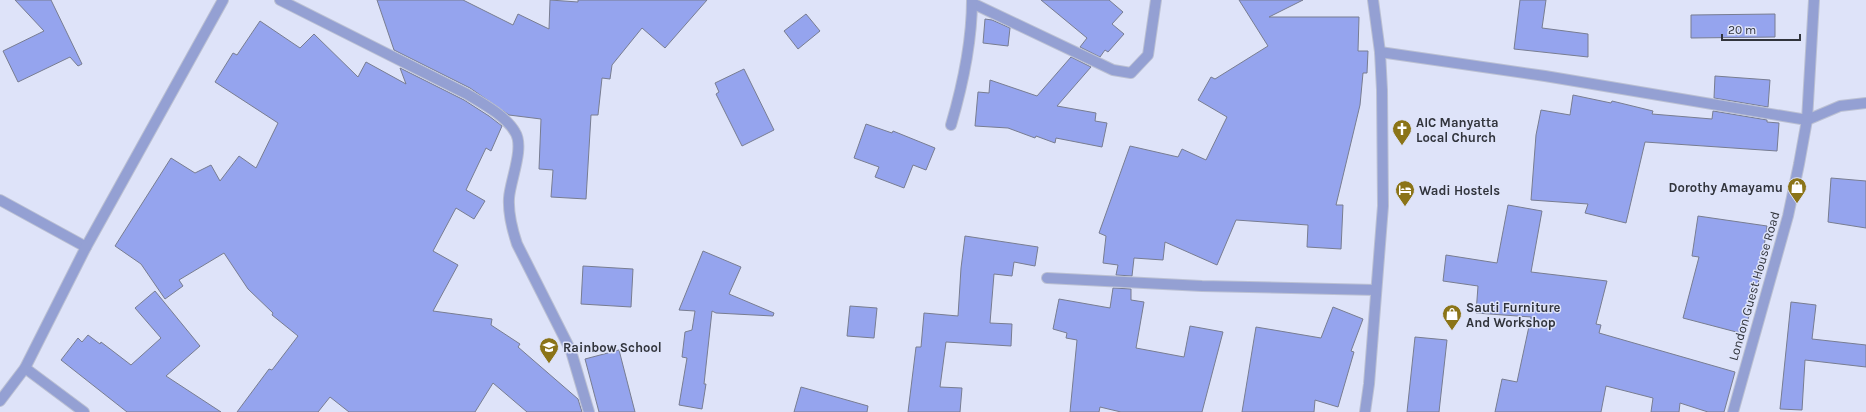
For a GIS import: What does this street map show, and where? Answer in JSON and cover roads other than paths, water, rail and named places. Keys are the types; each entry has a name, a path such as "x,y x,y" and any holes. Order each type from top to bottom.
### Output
{"street":[{"path":"0,401 25,368 86,247 223,0"},
{"path":"280,0 467,94 493,109 516,132 519,150 509,199 512,230 517,244 571,351 589,412"},
{"path":"950,125 958,100 972,27 972,1 1113,70 1131,73 1148,55 1156,0"},
{"path":"1365,412 1370,384 1383,206 1382,90 1380,52 1373,0"},
{"name":"London Guest House Road","path":"1732,412 1788,216 1807,120 1814,0"},
{"path":"1380,52 1553,77 1807,120 1840,106 1866,103"},
{"path":"0,200 86,247"},
{"path":"1047,278 1202,286 1376,290"},
{"path":"25,368 84,412"}],"place":[{"name":"AIC Manyatta Local Church","path":"1402,146"},
{"name":"Dorothy Amayamu","path":"1797,204"},
{"name":"Wadi Hostels","path":"1405,207"},
{"name":"Sauti Furniture And Workshop","path":"1452,331"},
{"name":"Rainbow School","path":"549,364"}]}
